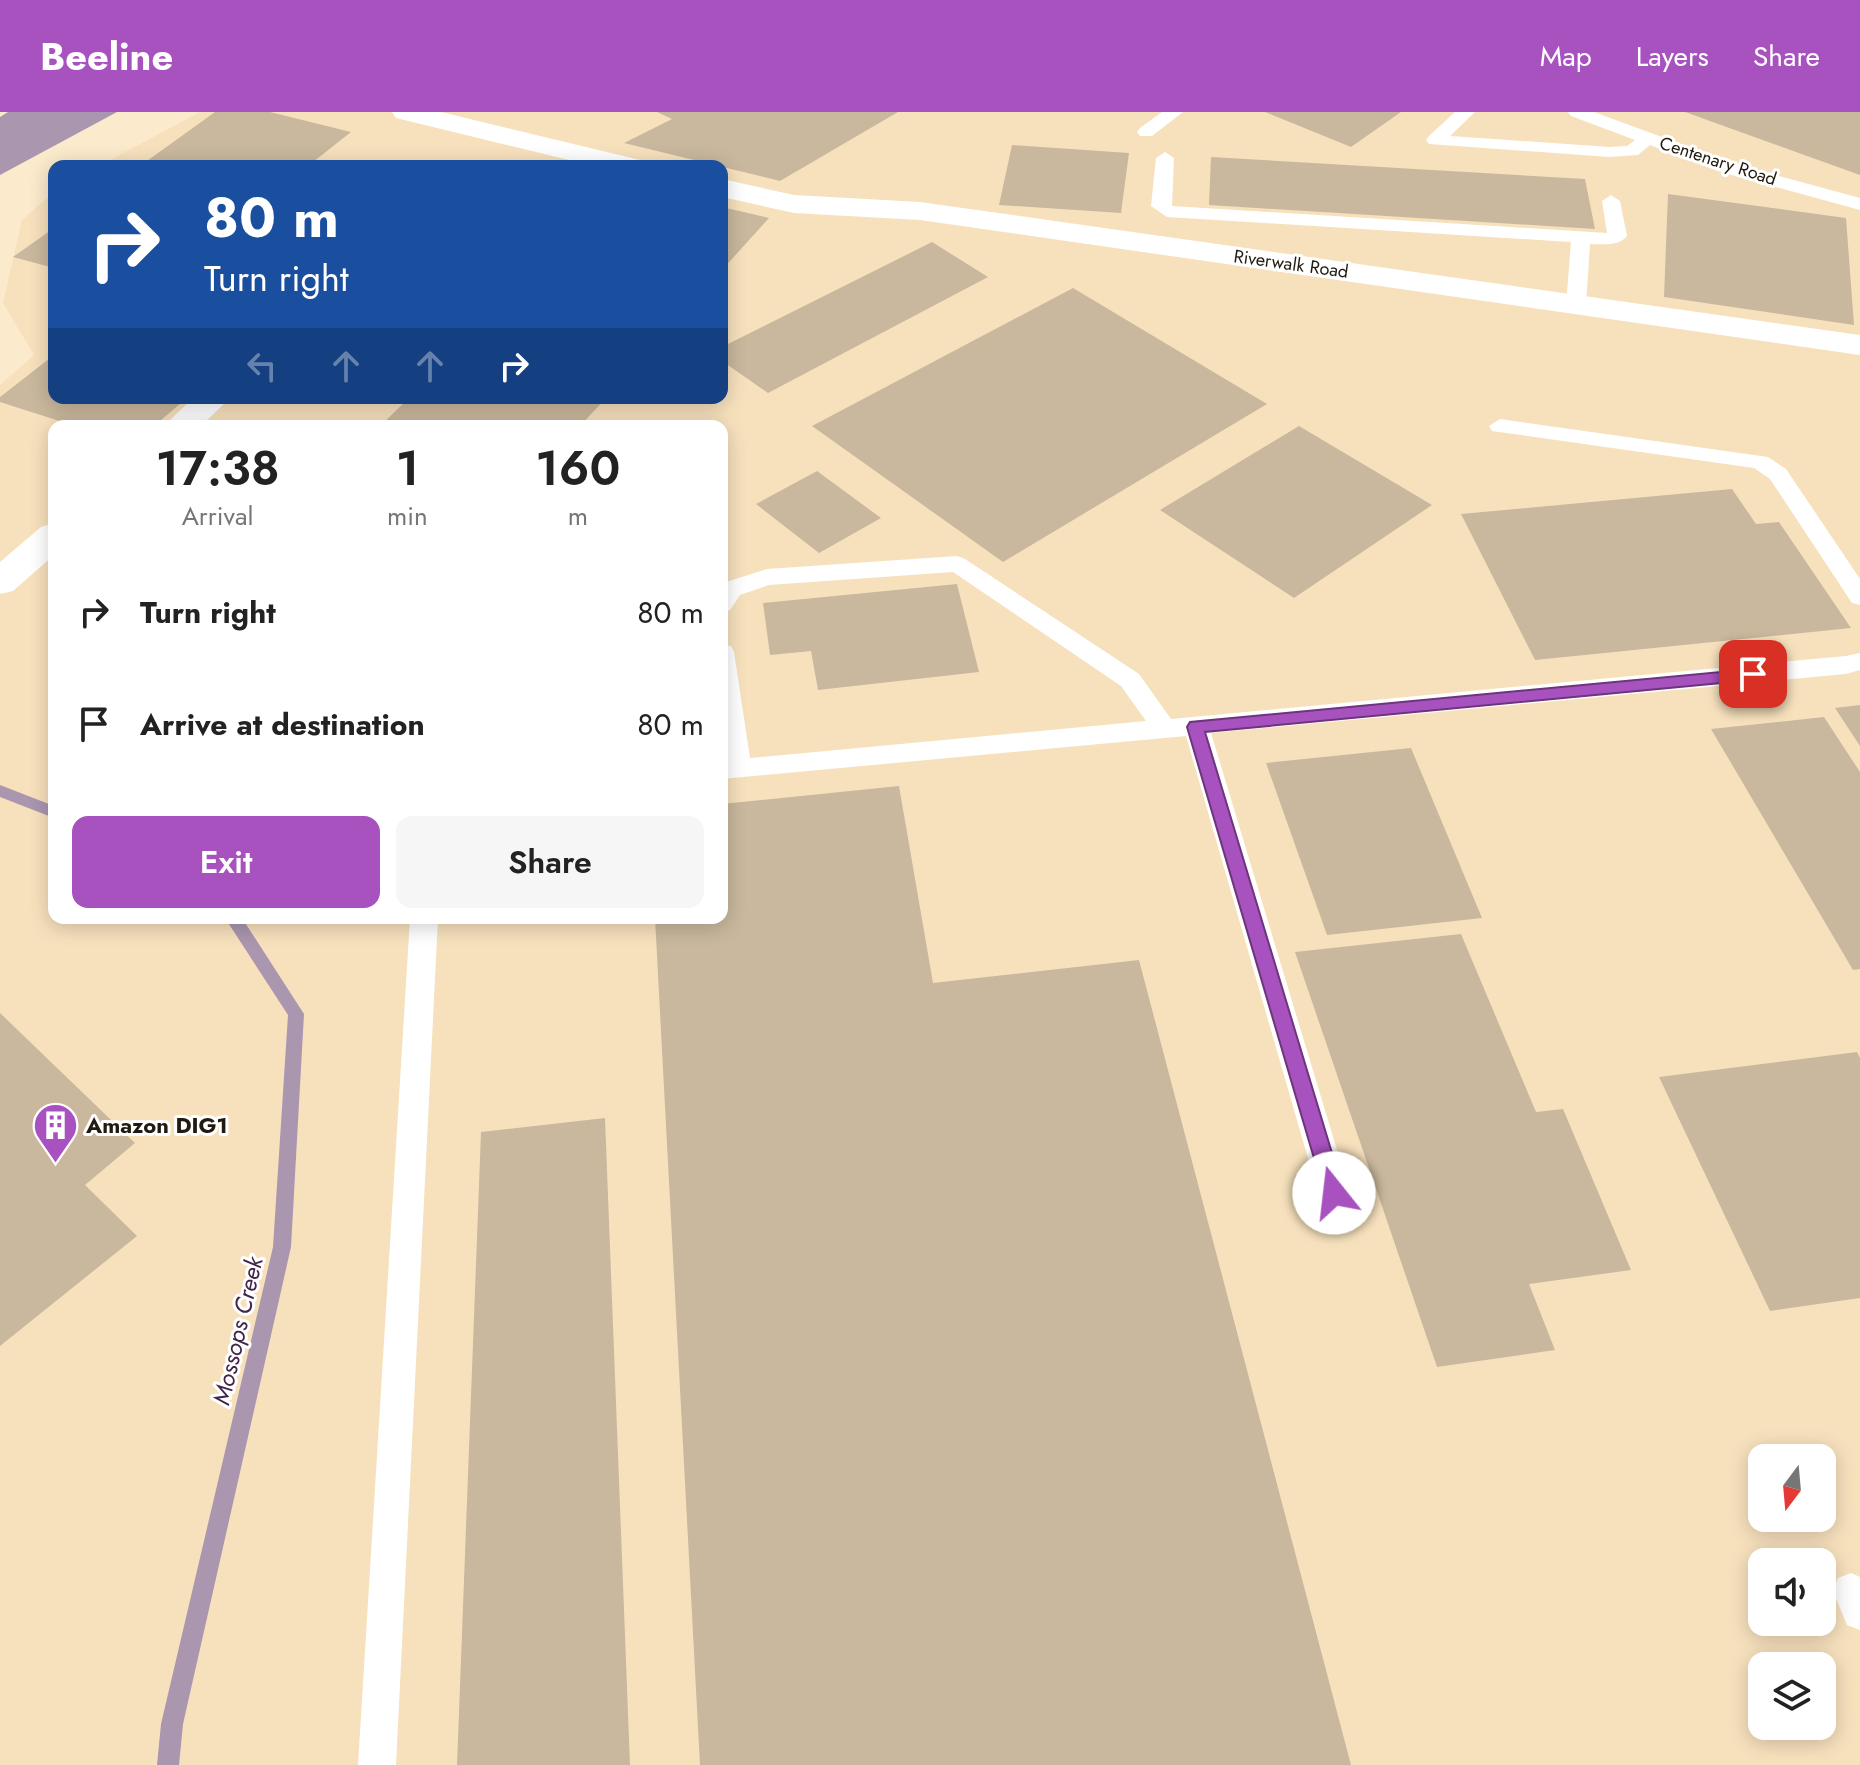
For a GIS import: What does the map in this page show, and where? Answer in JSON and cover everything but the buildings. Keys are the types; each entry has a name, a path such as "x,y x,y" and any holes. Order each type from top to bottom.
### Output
{"street":[{"path":"406,112 504,148 588,160"},
{"name":"Riverwalk Road","path":"728,189 794,204 920,211 1860,345"},
{"path":"188,420 206,404"},
{"path":"0,582 48,540"}],"lane":[{"path":"1146,132 1174,112"},
{"path":"1466,112 1435,140 1609,152 1632,151 1648,138"},
{"name":"Centenary Road","path":"1577,112 1728,168 1860,204"},
{"path":"1165,158 1160,206 1167,211 1609,239 1617,236 1611,201"},
{"path":"1576,305 1581,238"},
{"path":"1500,426 1760,462 1778,474 1860,597"},
{"path":"728,594 731,589 767,577 957,564 1130,680 1165,730"},
{"path":"728,740 730,769 1830,667 1860,661"},
{"path":"1196,727 1334,1193"},
{"path":"377,1765 424,924"}],"shaded area":[{"path":"8,112 117,112 0,175 0,117"},
{"path":"200,112 1860,112 1860,1765 0,1765 0,385 34,355 3,303 22,220 48,197 48,404 728,404 728,160 110,160"}],"waterway":[{"name":"Mossops Creek","path":"0,791 48,810"},
{"name":"Mossops Creek","path":"168,1765 172,1724 282,1247 296,1014 237,924"}],"place":[{"name":"Amazon DIG1","path":"55,1164"}],"route":[{"path":"1334,1193 1196,727 1753,674"}]}
